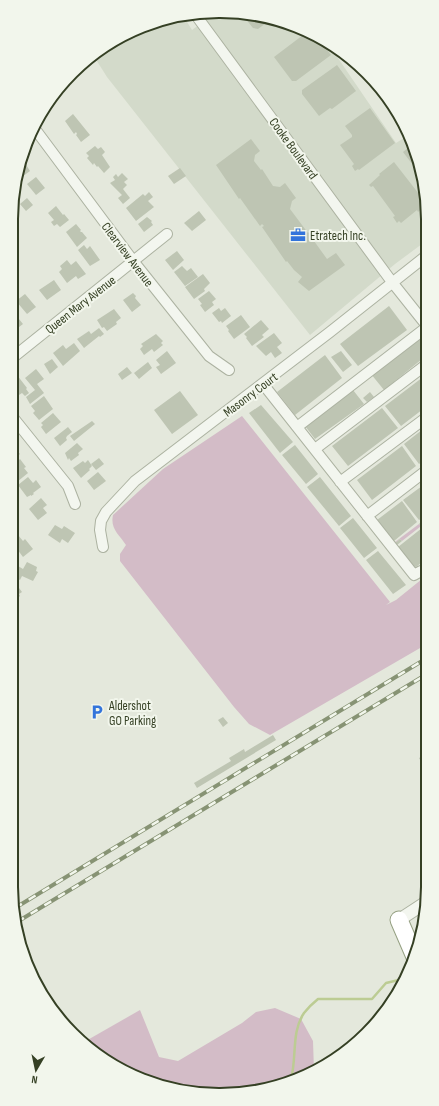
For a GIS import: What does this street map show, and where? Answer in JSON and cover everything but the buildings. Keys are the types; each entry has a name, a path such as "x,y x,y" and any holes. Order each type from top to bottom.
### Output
{"highway":[{"path":"398,920 411,948"}],"street":[{"name":"Cooke Boulevard","path":"199,19 421,320"},
{"name":"Clearview Avenue","path":"38,133 134,262 208,356 229,370"},
{"name":"Queen Mary Avenue","path":"18,353 167,234"},
{"name":"Masonry Court","path":"104,547 100,530 101,521 106,512 131,486 421,260"},
{"path":"297,427 421,331"},
{"path":"315,450 421,369"},
{"path":"263,384 414,575 421,571"},
{"path":"340,482 421,421"},
{"path":"18,424 68,486 75,504"},
{"path":"367,516 421,477"},
{"path":"398,920 420,906"}],"shaded area":[{"path":"208,18 233,18 272,25 297,33 309,39 337,56 396,143 404,138 406,142 414,167 421,206 421,245 395,264 310,335 107,77 97,60 130,39 142,33 167,25 186,21 192,30"},
{"path":"242,416 390,602 386,605 396,600 421,580 421,647 270,735 249,724 234,707 120,561 120,554 126,545 114,528 112,520 113,515 163,469"},
{"path":"419,524 421,526 402,541 400,539 395,543 395,542"},
{"path":"275,1008 301,1019 313,1041 314,1064 297,1073 259,1084 233,1088 206,1088 167,1081 142,1073 119,1061 89,1039 140,1010 159,1057 178,1061 242,1023 256,1012"}],"waterway":[{"path":"292,1074 297,1028 304,1013 314,1002 318,999 372,999 386,983 398,980"}],"railway":[{"path":"19,906 421,662"},
{"path":"21,920 421,678"}],"place":[{"name":"Etratech Inc.","path":"298,235"},
{"name":"Aldershot GO Parking","path":"97,712"}]}
